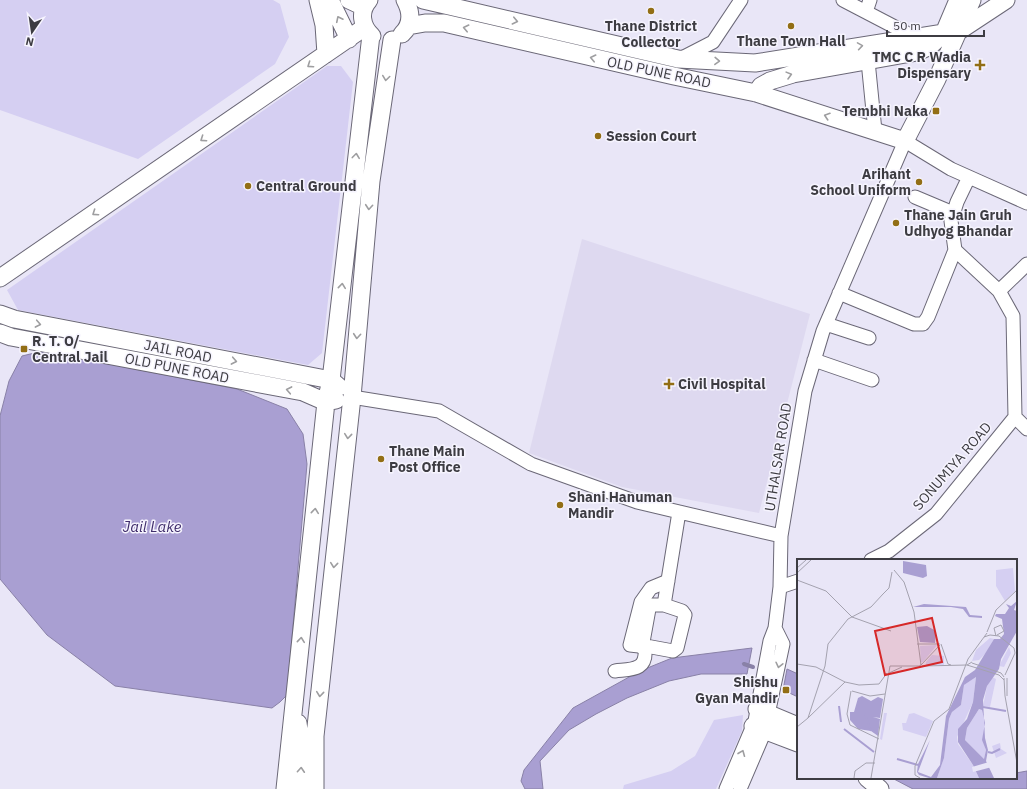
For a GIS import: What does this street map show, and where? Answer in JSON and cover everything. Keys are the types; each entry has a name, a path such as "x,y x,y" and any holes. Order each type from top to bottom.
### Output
{"main road":[{"path":"318,0 324,25 326,54"},
{"path":"330,0 349,38"},
{"path":"349,0 365,3 362,18 368,31 381,40 392,40 399,37 408,26 410,17 409,8 405,0"},
{"name":"OLD PUNE ROAD","path":"423,0 678,59 755,63 952,32"},
{"path":"904,141 937,79 952,32 958,0"},
{"path":"952,32 972,0"},
{"path":"756,93 761,86 770,81 793,74 917,52 930,46 1006,0"},
{"name":"OLD PUNE ROAD","path":"408,26 425,23 444,23 674,76 756,93 904,141"},
{"path":"0,278 349,38 368,31"},
{"path":"285,789 326,402 331,380 368,31"},
{"path":"315,789 315,736 352,397 371,181 392,40"},
{"name":"JAIL ROAD","path":"0,314 14,319 331,380 352,397"},
{"name":"OLD PUNE ROAD","path":"0,333 11,337 303,392 326,402"},
{"path":"326,402 352,397"},
{"path":"297,679 297,713 302,752 299,789"},
{"path":"762,711 797,726"},
{"path":"758,728 797,743"},
{"path":"868,779 880,789"}],"street":[{"path":"678,59 713,42 741,0"},
{"path":"843,0 868,6 914,37"},
{"path":"868,61 875,131"},
{"path":"904,141 951,169 1027,203"},
{"name":"UTHALSAR ROAD","path":"758,728 762,711 770,641 776,628 780,587 781,536 805,391 826,324 904,141"},
{"path":"839,294 914,324 923,324 928,317 955,250 951,221 956,202 969,177"},
{"path":"915,197 953,213"},
{"path":"955,250 999,291 1013,316 1015,417 1027,429"},
{"path":"999,291 1027,264"},
{"path":"826,324 869,338"},
{"path":"814,360 872,380"},
{"path":"352,397 439,411 531,464 637,502 781,536"},
{"name":"SONUMIYA ROAD","path":"873,559 889,551 936,514 1015,417"},
{"path":"664,605 679,512"},
{"path":"615,671 634,669 641,665 644,660 645,649 639,646 627,645 641,602 651,588 668,581"},
{"path":"780,587 797,582"},
{"path":"726,789 758,728"},
{"path":"740,789 758,728"}],"shaded area":[{"path":"0,0 273,0 280,4 289,37 275,64 138,159 0,110"},
{"name":"Central Ground","path":"327,66 341,66 353,82 322,353 308,365 18,310 7,290"},
{"name":"Civil Hospital","path":"582,239 810,314 759,513 622,487 529,453"},
{"path":"743,715 742,731 716,789 623,789 624,785 671,771 695,756 714,720"}],"water":[{"name":"Jail Lake","path":"43,351 237,389 287,409 303,434 307,464 287,695 272,708 115,686 47,635 0,579 0,416 9,381 22,356"},
{"path":"752,648 747,674 701,674 669,681 627,698 569,730 540,761 543,789 525,789 521,781 524,770 573,708 640,671 672,658"},
{"path":"787,669 797,674 797,697 783,690"},
{"path":"1027,771 1027,789 913,789 894,779 1017,779 1017,773"}],"waterway":[{"path":"744,664 753,667"}],"place":[{"name":"Thane District Collector","path":"651,11"},
{"name":"Thane Town Hall","path":"791,26"},
{"name":"TMC C R Wadia Dispensary","path":"980,65"},
{"name":"Tembhi Naka","path":"936,111"},
{"name":"Session Court","path":"598,136"},
{"name":"Arihant School Uniform","path":"919,182"},
{"name":"Central Ground","path":"248,186"},
{"name":"Thane Jain Gruh Udhyog Bhandar","path":"896,223"},
{"name":"R. T. O/ Central Jail","path":"24,349"},
{"name":"Civil Hospital","path":"669,384"},
{"name":"Thane Main Post Office","path":"381,459"},
{"name":"Shani Hanuman Mandir","path":"560,505"},
{"name":"Shishu Gyan Mandir","path":"786,690"}]}
